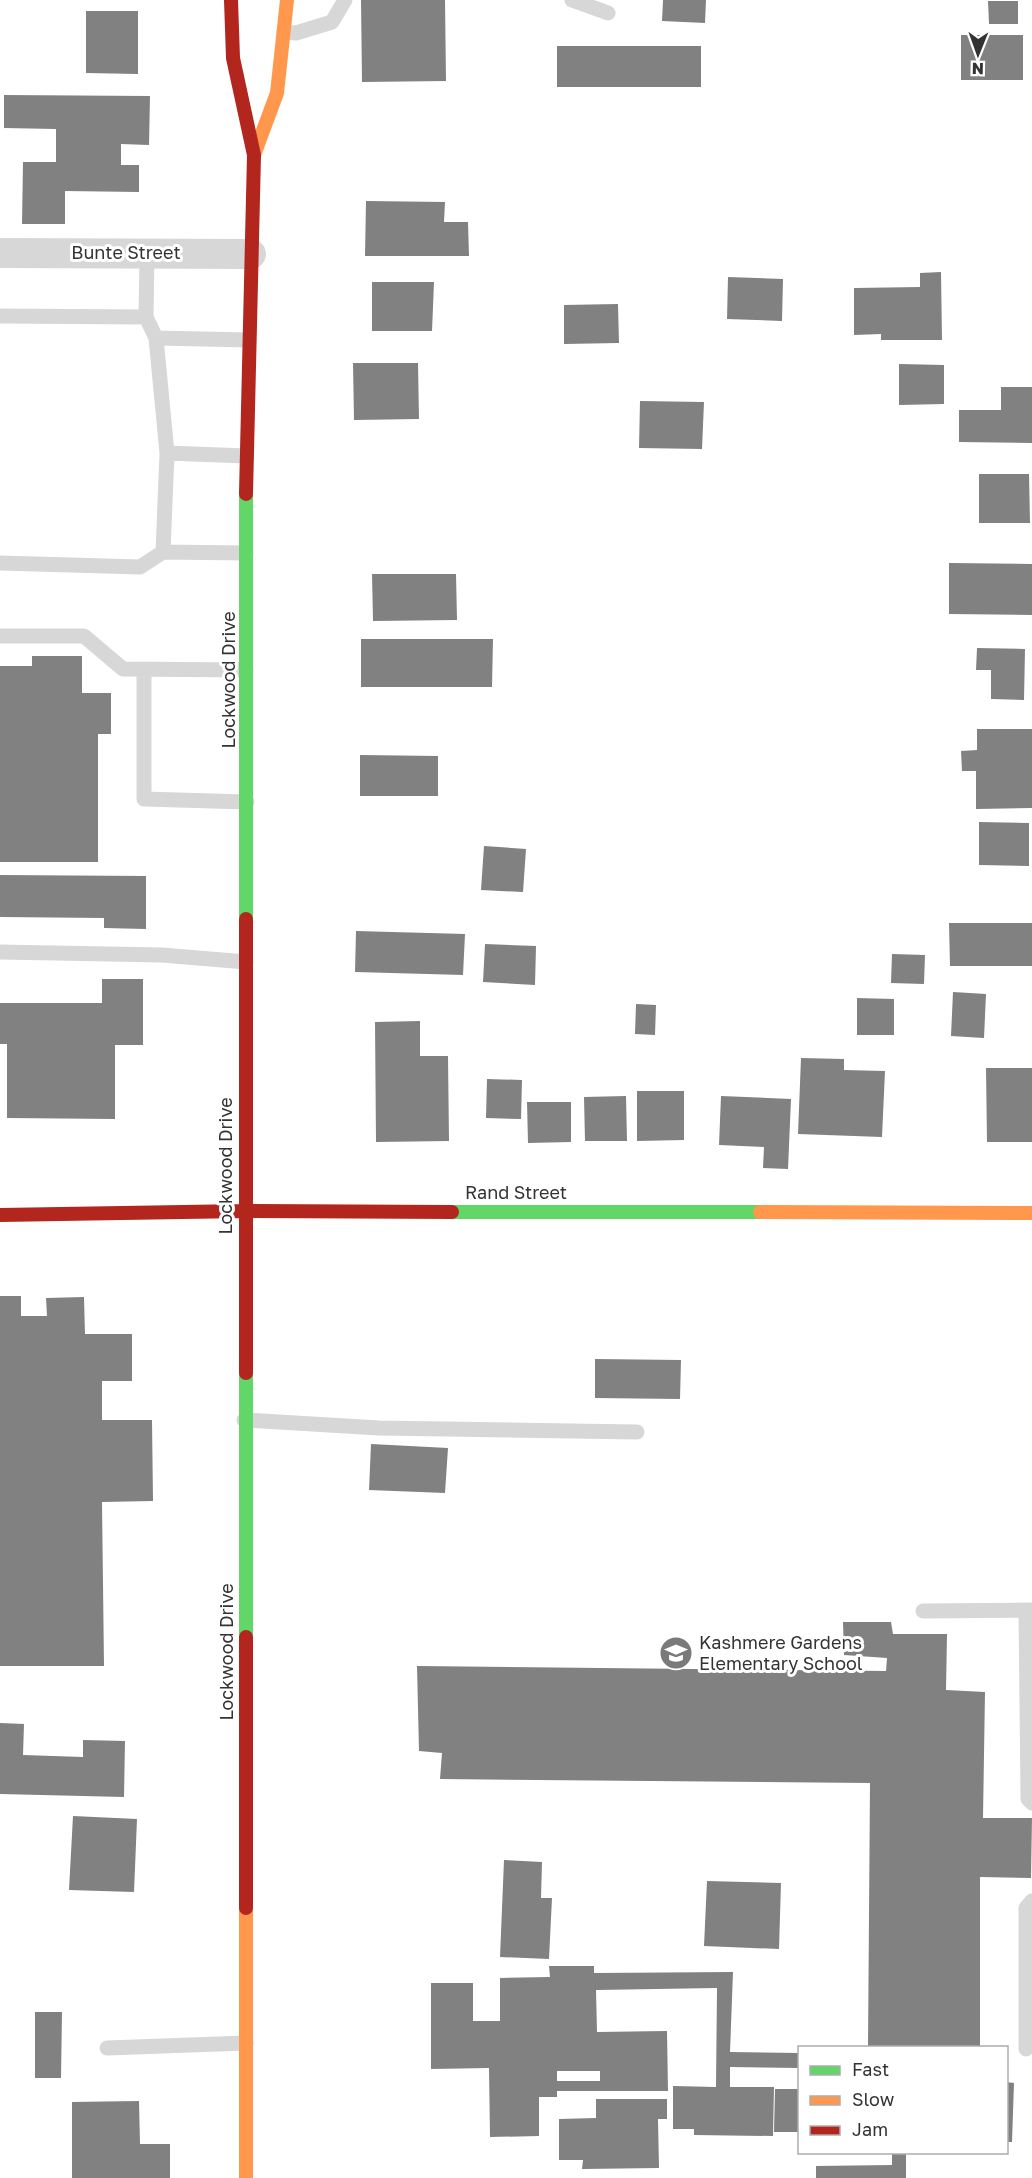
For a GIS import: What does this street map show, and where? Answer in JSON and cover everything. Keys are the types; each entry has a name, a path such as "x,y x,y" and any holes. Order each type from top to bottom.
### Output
{"main road":[{"name":"Lockwood Drive","path":"231,0 233,58 254,155 246,456 247,802 244,1211 246,2178"},
{"name":"Lockwood Drive","path":"254,155 277,93 287,0"},
{"name":"Rand Street","path":"0,1215 244,1211 1032,1213"}],"street":[{"name":"Bunte Street","path":"0,253 251,254"}],"lane":[{"path":"284,32 296,33 332,22 345,0"},
{"path":"572,0 608,12"},
{"path":"147,254 146,317 156,338 167,453 163,552"},
{"path":"0,316 146,317"},
{"path":"156,338 249,340"},
{"path":"167,453 246,456"},
{"path":"0,563 140,567 163,552 246,553"},
{"path":"0,636 84,636 123,669 246,670"},
{"path":"144,669 144,800 247,802"},
{"path":"0,952 162,955 246,962"},
{"path":"244,1420 380,1428 637,1432"},
{"path":"923,1611 1029,1610 1028,1799 1032,1803"},
{"path":"1026,2049 1029,1978 1026,1908 1032,1901"},
{"path":"106,2048 246,2043"}],"building":[{"path":"361,0 445,0 446,81 362,82"},
{"path":"663,0 706,0 705,23 662,21"},
{"path":"988,1 1018,1 1018,24 989,24"},
{"path":"86,11 138,11 138,74 86,73"},
{"path":"961,35 1023,35 1023,80 961,80"},
{"path":"557,46 701,46 701,87 557,87"},
{"path":"4,95 150,96 149,145 121,144 121,165 139,165 139,192 65,191 65,224 22,224 23,162 56,162 56,129 4,128"},
{"path":"366,201 445,202 444,222 468,222 469,256 365,256"},
{"path":"941,272 942,340 881,340 881,334 854,335 854,288 920,287 920,273"},
{"path":"728,277 783,279 782,321 727,319"},
{"path":"372,282 434,282 432,331 372,331"},
{"path":"618,304 619,343 564,344 564,305"},
{"path":"353,363 418,363 419,419 354,420"},
{"path":"899,364 944,365 944,404 899,405"},
{"path":"1001,387 1032,387 1032,443 959,442 959,410 1001,410"},
{"path":"640,401 704,402 702,449 639,448"},
{"path":"979,474 1029,474 1030,523 979,523"},
{"path":"949,563 1032,564 1032,615 949,614"},
{"path":"372,574 456,574 457,620 373,621"},
{"path":"361,639 493,639 492,687 361,687"},
{"path":"977,648 1025,649 1024,700 991,699 991,670 976,670"},
{"path":"32,656 82,656 82,693 111,693 111,734 98,734 98,862 0,862 0,666 32,666"},
{"path":"977,729 1032,729 1032,808 976,809 976,771 962,771 961,751 977,750"},
{"path":"360,755 438,756 438,796 360,796"},
{"path":"979,822 1029,823 1029,866 979,865"},
{"path":"484,846 526,849 523,892 481,890"},
{"path":"0,875 146,876 146,929 104,928 104,918 0,917"},
{"path":"949,923 1032,923 1032,966 950,966"},
{"path":"356,931 465,934 463,975 355,972"},
{"path":"485,944 536,946 535,985 483,982"},
{"path":"892,954 925,955 924,984 891,983"},
{"path":"102,979 143,979 143,1045 115,1045 115,1119 7,1118 7,1044 0,1044 0,1003 102,1003"},
{"path":"953,992 986,994 984,1038 951,1036"},
{"path":"857,998 894,999 894,1035 857,1035"},
{"path":"636,1004 656,1005 655,1035 635,1034"},
{"path":"420,1021 420,1056 448,1056 449,1141 376,1142 375,1022"},
{"path":"801,1058 844,1059 844,1070 885,1071 882,1137 798,1134"},
{"path":"986,1068 1032,1068 1032,1142 987,1142"},
{"path":"487,1079 522,1080 521,1119 486,1118"},
{"path":"637,1091 684,1091 684,1140 637,1141"},
{"path":"626,1096 627,1141 585,1141 584,1097"},
{"path":"721,1096 791,1099 788,1169 763,1168 764,1147 719,1145"},
{"path":"527,1102 571,1102 571,1142 528,1143"},
{"path":"0,1296 21,1296 21,1316 47,1316 46,1298 84,1297 85,1334 132,1334 132,1381 102,1381 102,1420 152,1420 153,1501 102,1502 104,1666 0,1666"},
{"path":"595,1359 681,1360 680,1399 595,1398"},
{"path":"371,1444 448,1448 445,1493 369,1490"},
{"path":"843,1622 891,1622 893,1634 947,1634 946,1690 985,1692 983,1818 1032,1818 1031,1878 980,1877 980,2046 868,2046 870,1783 440,1779 442,1753 419,1751 417,1666 886,1671 887,1658 844,1655"},
{"path":"0,1723 24,1724 23,1755 83,1757 83,1740 125,1741 124,1797 0,1794"},
{"path":"73,1816 137,1819 134,1892 69,1890"},
{"path":"504,1860 542,1862 541,1898 552,1898 549,1959 500,1957"},
{"path":"707,1881 781,1883 779,1949 704,1946"},
{"path":"549,1966 594,1966 594,1973 733,1972 730,2052 798,2053 798,2068 730,2067 730,2087 774,2087 773,2136 694,2135 694,2129 673,2129 673,2086 716,2087 717,1988 596,1990 597,2032 667,2031 668,2091 557,2091 557,2097 539,2097 539,2136 490,2137 489,2068 431,2069 431,1983 473,1983 473,2021 500,2021 500,1978 550,1977","holes":["557,2071 600,2071 600,2081 557,2081"]},
{"path":"35,2012 62,2012 61,2078 35,2078"},
{"path":"1008,2082 1014,2083 1012,2142 1008,2142"},
{"path":"775,2089 798,2089 798,2132 774,2132"},
{"path":"596,2099 667,2099 667,2119 658,2119 659,2168 582,2169 583,2160 559,2160 559,2119 596,2118"},
{"path":"139,2101 140,2144 170,2144 170,2178 72,2178 72,2102"},
{"path":"892,2154 906,2154 906,2178 816,2178 816,2166 892,2165"}],"traffic: fast":[{"path":"246,494 246,919"},
{"path":"452,1212 760,1212"},
{"path":"246,1373 246,1637"}],"traffic: slow":[{"path":"254,155 277,93 287,0"},
{"path":"760,1212 1032,1213"},
{"path":"246,1908 246,2178"}],"traffic: jam":[{"path":"231,0 233,58 254,155 246,494"},
{"path":"246,919 246,1373"},
{"path":"0,1215 244,1211 452,1212"},
{"path":"246,1637 246,1908"}],"place":[{"name":"Kashmere Gardens Elementary School","path":"676,1653"}]}
